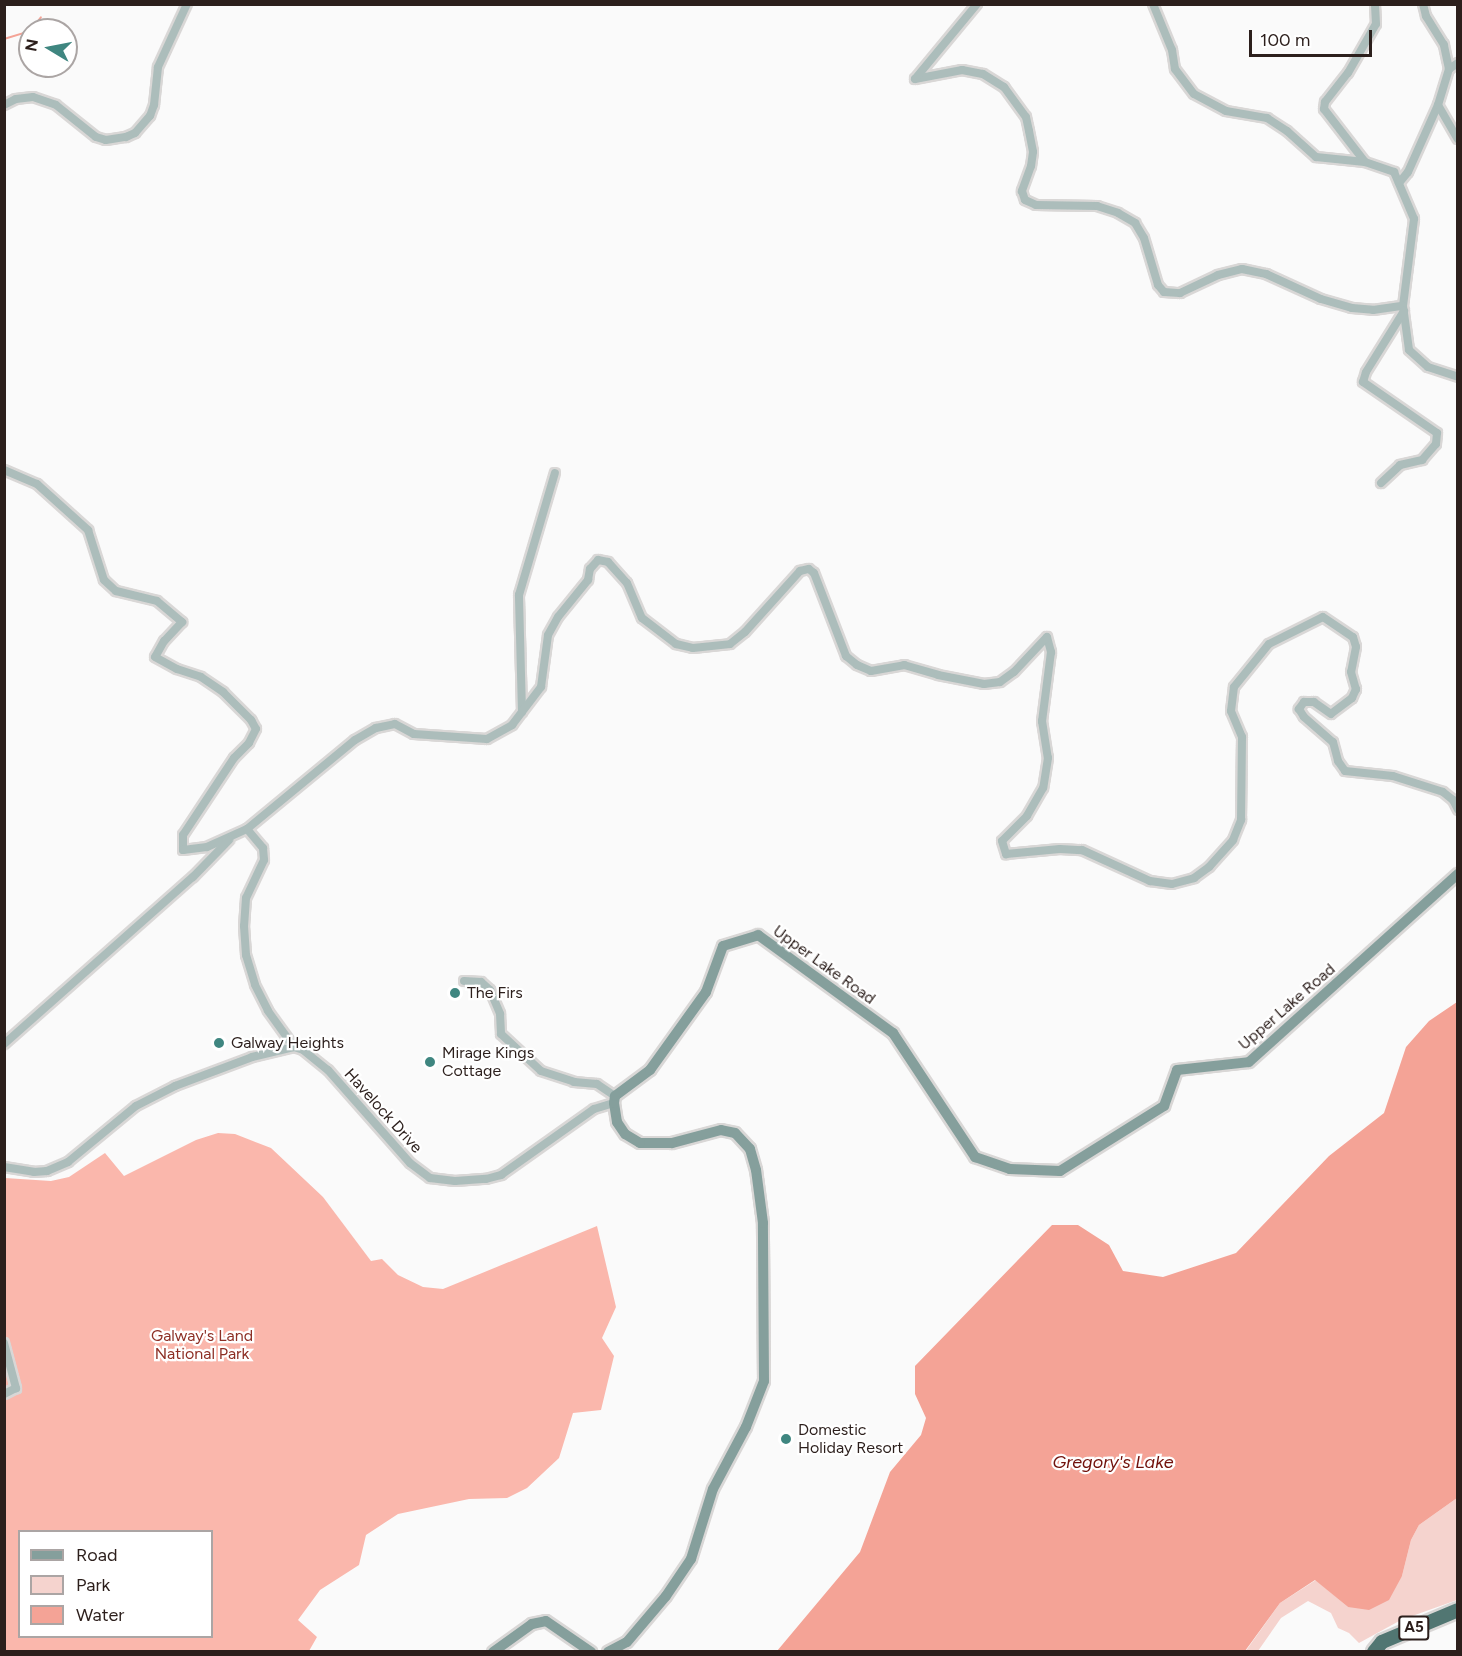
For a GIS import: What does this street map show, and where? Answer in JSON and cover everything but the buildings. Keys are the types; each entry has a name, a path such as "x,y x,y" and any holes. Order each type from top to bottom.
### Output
{"highway":[{"name":"A5","path":"1374,1652 1382,1642 1458,1610"}],"street":[{"path":"4,105 16,99 33,97 56,105 96,137 106,140 135,133 150,116 154,105 158,67 187,4"},
{"path":"977,4 915,79 963,70 983,74 1004,87 1026,117 1033,152 1028,180 1022,190 1025,200 1036,205 1097,206 1118,213 1135,223 1144,238 1158,285 1164,292 1180,293 1218,275 1242,269 1266,274 1321,299 1352,308 1373,310 1404,308"},
{"path":"1153,4 1172,50 1175,69 1194,94 1226,111 1267,118 1287,131 1316,157 1365,162 1394,172 1414,219 1404,308 1408,350 1428,367 1458,377"},
{"path":"1365,162 1324,109 1325,102 1348,73 1376,24 1375,4"},
{"path":"1399,183 1408,172 1438,105 1449,69 1444,45 1426,16 1423,4"},
{"path":"1449,69 1458,63"},
{"path":"1438,105 1458,139"},
{"path":"1381,483 1400,465 1422,460 1436,444 1437,434 1363,382 1366,372 1404,308"},
{"path":"4,470 36,484 88,530 104,580 116,591 157,601 182,622 165,641 156,657 208,682 223,692 251,720 256,729 249,743 234,758 183,835 183,850 207,847 247,829 355,740 375,728 395,724 414,735 487,739 512,725 541,687 548,635 558,617 588,580 590,569 598,560 608,562 627,583 642,618 676,644 693,648 730,644 745,632 800,571 809,569 814,573 846,656 857,665 871,671 904,665 938,675 984,684 1000,682 1014,672 1047,637 1051,652 1042,721 1048,758 1043,788 1027,816 1002,841 1006,854 1060,849 1082,850 1150,881 1172,884 1194,878 1209,867 1233,840 1241,820 1242,737 1231,711 1234,687 1269,644 1323,617 1353,637 1356,647 1351,672 1356,689 1352,698 1330,714 1314,702 1304,702 1299,709 1304,717 1334,742 1338,761 1345,771 1393,776 1443,792 1453,800 1458,810"},
{"path":"522,712 519,595 555,473"},
{"path":"4,1167 34,1172 47,1171 68,1162 136,1106 175,1086 252,1057 294,1047 268,1011 255,985 246,955 244,926 246,898 264,860 263,848 247,829"},
{"path":"4,1044 193,877 230,838"},
{"name":"Upper Lake Road","path":"614,1099 650,1070 669,1044 706,992 723,946 758,935 893,1033 975,1157 1010,1169 1060,1172 1164,1106 1177,1071 1249,1062 1457,873"},
{"path":"464,981 481,982 490,990 500,1014 501,1034 542,1071 574,1082 597,1084 614,1099 617,1122 625,1134 640,1143 672,1143 721,1130 735,1133 750,1149 756,1170 763,1223 764,1381 746,1427 713,1489 691,1558 666,1596 627,1642 608,1652"},
{"name":"Havelock Drive","path":"294,1047 303,1050 328,1070 410,1162 430,1178 455,1181 486,1179 501,1175 594,1109 614,1099"},
{"path":"4,1344 16,1388 4,1394"},
{"path":"493,1652 532,1624 546,1621 591,1652"}],"green space":[{"name":"Galway's Land National Park","path":"218,1133 235,1134 271,1148 323,1197 371,1261 382,1259 398,1275 423,1287 443,1289 597,1226 616,1307 602,1338 614,1356 601,1410 573,1413 559,1458 527,1488 507,1498 469,1499 398,1514 366,1535 359,1565 320,1590 298,1620 317,1637 309,1651 5,1652 5,1178 51,1181 69,1177 105,1153 124,1176 196,1140"},
{"path":"1457,1498 1457,1600 1401,1620 1359,1643 1349,1633 1338,1628 1331,1613 1308,1601 1281,1618 1258,1651 1245,1652 1280,1603 1316,1580 1348,1607 1402,1576 1411,1540 1419,1525"}],"water":[{"name":"Gregory's Lake","path":"1457,1002 1457,1498 1419,1525 1411,1540 1402,1576 1389,1600 1369,1610 1348,1607 1315,1580 1280,1603 1245,1651 777,1651 860,1552 890,1472 921,1435 926,1418 915,1394 915,1366 1052,1225 1078,1225 1109,1245 1123,1271 1163,1277 1236,1253 1329,1156 1384,1113 1406,1047 1429,1021"}],"waterway":[{"path":"4,39 18,35"}],"place":[{"name":"The Firs","path":"455,993"},
{"name":"Galway Heights","path":"219,1043"},
{"name":"Mirage Kings Cottage","path":"430,1062"},
{"name":"Domestic Holiday Resort","path":"786,1439"}]}
